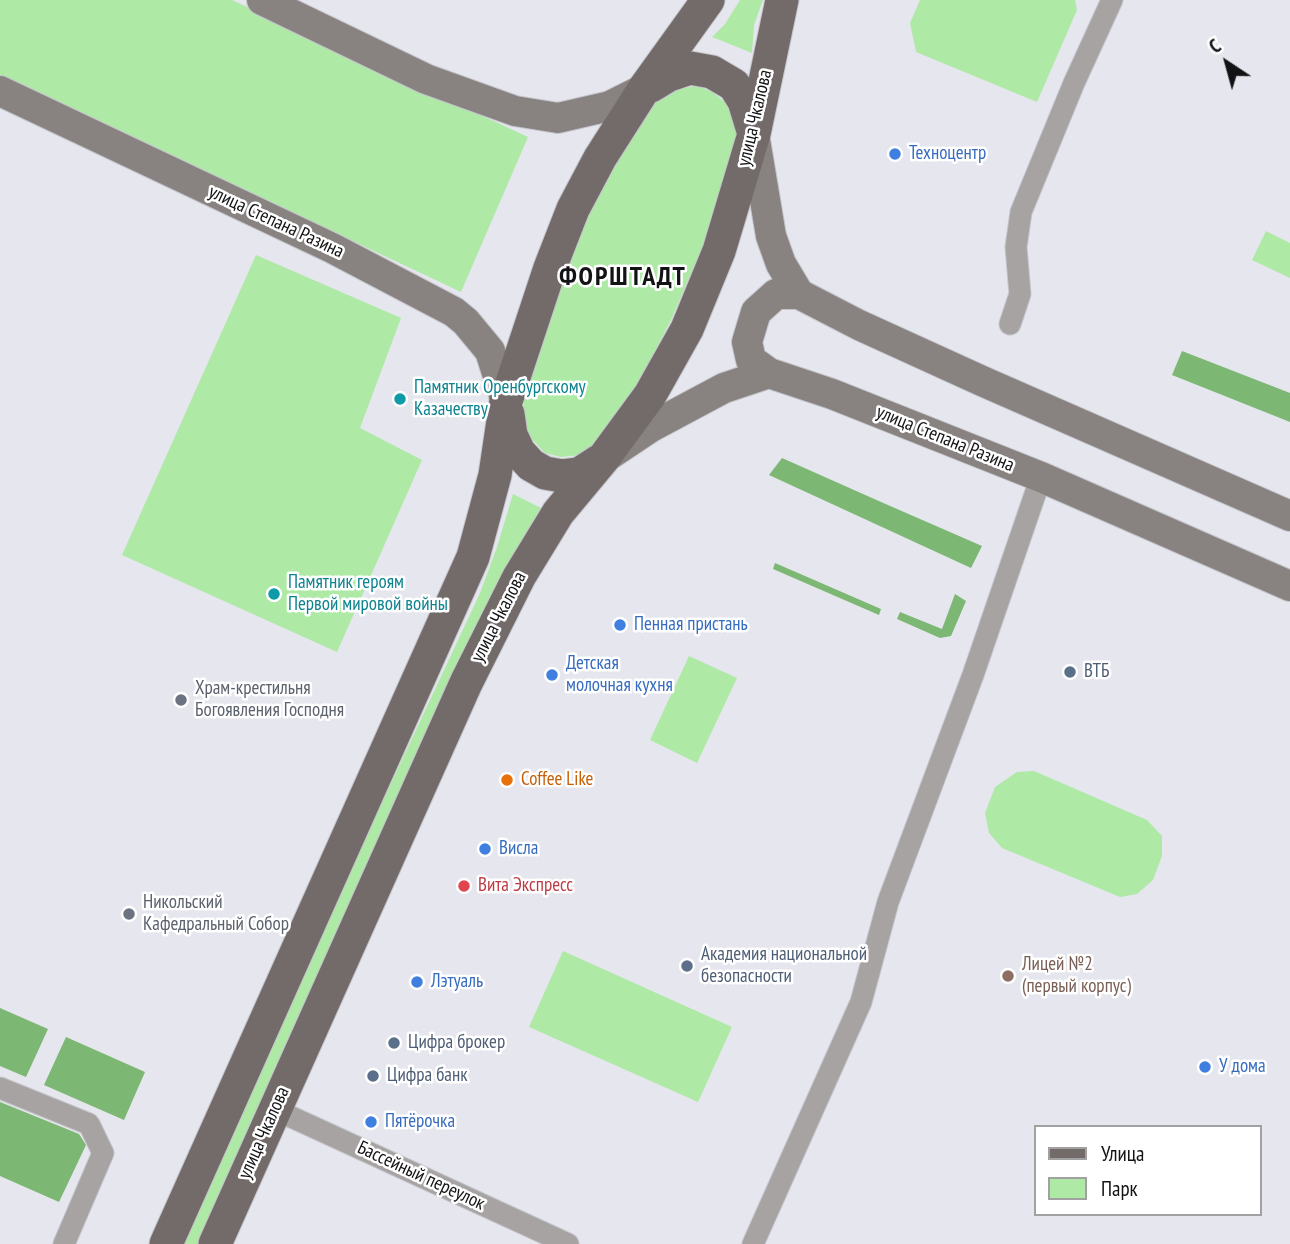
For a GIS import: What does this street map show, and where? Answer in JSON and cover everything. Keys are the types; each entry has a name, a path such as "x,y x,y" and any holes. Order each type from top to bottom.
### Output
{"main road":[{"path":"262,0 426,79 515,111 558,118 610,106 670,75 690,68 712,72 734,85 744,101 754,134 771,236 781,264 799,294"},
{"path":"166,1244 473,556 495,475 506,401 550,268 573,209 600,158 708,0"},
{"name":"улица Чкалова","path":"215,1244 466,683 513,589 558,513 603,459 650,395 687,329 719,251 754,134 782,0"},
{"name":"улица Степана Разина","path":"0,91 332,248 454,312 490,351 506,401"},
{"path":"769,373 751,360 747,342 756,312 776,294 799,294 957,370 1290,516"},
{"path":"506,401 511,435 519,452 531,465 545,473 562,476 579,474 651,427 724,388 769,373"},
{"name":"улица Степана Разина","path":"769,373 832,394 1041,477 1290,586"}],"street":[{"path":"1010,324 1020,294 1016,247 1021,212 1074,83 1112,0"},
{"path":"753,1244 861,1002 888,902 963,701 1041,477"},
{"path":"0,1088 89,1124 103,1153 64,1244"},
{"name":"Бассейный переулок","path":"274,1109 568,1244"}],"green space":[{"path":"0,0 232,0 528,137 461,292 0,75"},
{"path":"740,0 763,0 754,25 752,53 712,37 725,24"},
{"path":"920,0 1075,0 1077,10 1037,102 916,52 910,23"},
{"path":"696,86 711,91 726,103 738,133 712,224 671,320 639,382 596,445 579,455 561,457 545,453 529,436 524,414 524,389 538,340 608,164 651,104 671,90"},
{"path":"1266,231 1290,243 1290,278 1252,260"},
{"path":"256,255 401,318 360,428 422,460 337,652 122,555"},
{"path":"1182,351 1290,393 1290,422 1172,375"},
{"path":"782,458 982,546 971,568 769,475"},
{"path":"513,494 545,510 202,1244 184,1244 336,901 480,593"},
{"path":"775,563 881,609 879,615 773,569"},
{"path":"955,594 966,601 951,636 940,638 897,619 900,612 942,629"},
{"path":"689,656 737,678 697,763 650,740"},
{"path":"1034,771 1147,820 1162,836 1162,856 1153,880 1137,894 1120,897 1002,848 989,833 985,813 995,787 1017,772"},
{"path":"563,951 732,1027 698,1102 529,1027"},
{"path":"0,1008 48,1029 26,1077 0,1066"},
{"path":"66,1037 145,1072 124,1120 44,1085"},
{"path":"0,1102 79,1134 86,1145 59,1202 0,1176"}],"place":[{"name":"Техноцентр","path":"895,154"},
{"name":"Памятник Оренбургскому Казачеству","path":"400,399"},
{"name":"Памятник героям Первой мировой войны","path":"274,594"},
{"name":"Пенная пристань","path":"620,625"},
{"name":"ВТБ","path":"1070,672"},
{"name":"Детская молочная кухня","path":"552,675"},
{"name":"Храм-крестильня Богоявления Господня","path":"181,700"},
{"name":"Coffee Like","path":"507,780"},
{"name":"Висла","path":"485,849"},
{"name":"Вита Экспресс","path":"464,886"},
{"name":"Никольский Кафедральный Собор","path":"129,914"},
{"name":"Академия национальной безопасности","path":"687,966"},
{"name":"Лицей №2 (первый корпус)","path":"1008,976"},
{"name":"Лэтуаль","path":"417,982"},
{"name":"Цифра брокер","path":"394,1043"},
{"name":"У дома","path":"1205,1067"},
{"name":"Цифра банк","path":"373,1076"},
{"name":"Пятёрочка","path":"371,1122"}],"district":[{"name":"ФОРШТАДТ","path":"623,278"}]}
